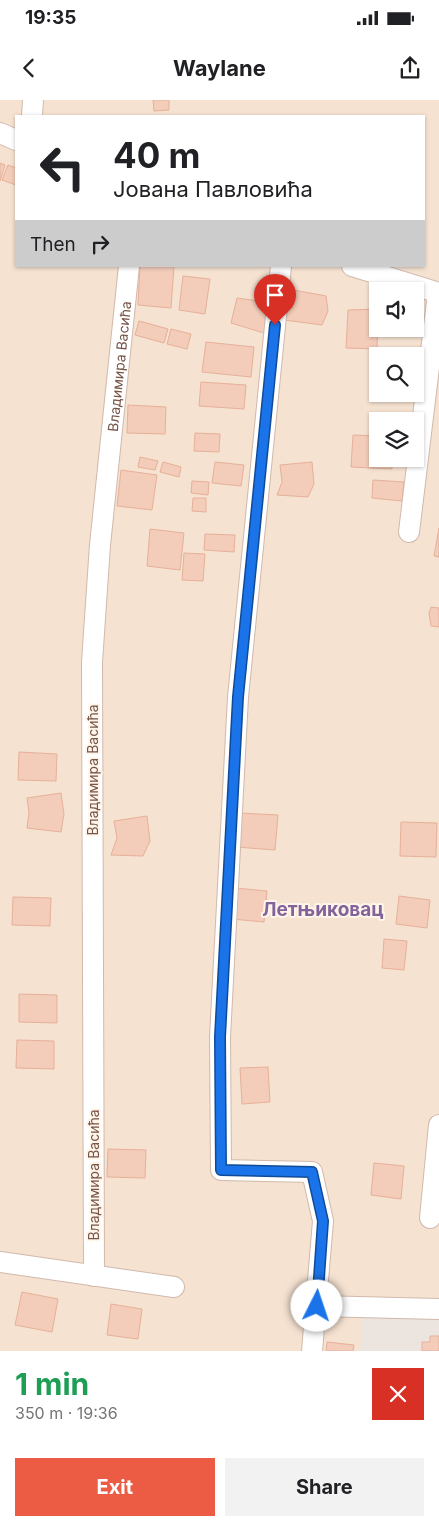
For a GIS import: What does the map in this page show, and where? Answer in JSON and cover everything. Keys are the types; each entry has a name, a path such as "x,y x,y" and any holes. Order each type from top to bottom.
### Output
{"street":[{"path":"32,115 33,100"},
{"path":"0,133 15,140"},
{"name":"Владимира Васића","path":"94,1276 92,662 100,536 129,267"},
{"path":"281,267 238,697 220,1037 221,1170 312,1172 323,1221 312,1351"},
{"path":"355,267 439,293 409,532"},
{"path":"430,1218 439,1124"},
{"path":"0,1262 174,1288"},
{"path":"317,1306 439,1309"}],"shaded area":[{"path":"0,100 439,100 439,1351 0,1351"},
{"path":"362,1317 439,1319 439,1351 360,1351"}],"building":[{"path":"153,100 169,100 169,110 154,111"},
{"path":"0,163 5,165 0,181"},
{"path":"8,165 15,168 15,185 2,180"},
{"path":"140,267 174,267 171,308 138,305"},
{"path":"183,276 210,279 205,314 179,310"},
{"path":"288,289 326,296 328,311 322,325 284,320 290,306"},
{"path":"237,298 266,302 269,316 264,333 231,323"},
{"path":"369,309 369,337 377,337 377,347 346,348 348,310"},
{"path":"139,321 168,329 164,343 135,335"},
{"path":"171,329 191,334 187,349 167,344"},
{"path":"206,342 254,347 251,377 202,372"},
{"path":"201,382 246,385 244,409 199,406"},
{"path":"128,405 166,407 165,434 127,433"},
{"path":"195,433 220,434 219,452 194,451"},
{"path":"353,435 369,436 369,467 392,467 392,469 351,467"},
{"path":"140,457 158,461 155,470 138,467"},
{"path":"163,462 181,467 179,477 160,472"},
{"path":"215,462 244,465 241,486 212,483"},
{"path":"312,462 314,484 308,497 277,495 282,482 280,465"},
{"path":"121,470 157,475 152,510 117,506"},
{"path":"373,480 404,482 402,501 372,498"},
{"path":"192,481 209,482 208,495 191,493"},
{"path":"193,498 206,498 206,512 192,511"},
{"path":"439,528 439,557 434,556"},
{"path":"150,529 184,533 180,570 147,566"},
{"path":"205,534 235,535 234,552 204,550"},
{"path":"184,553 205,554 203,581 182,580"},
{"path":"431,607 439,608 439,627 431,626 429,613"},
{"path":"19,752 57,754 56,781 18,780"},
{"path":"61,793 64,814 61,832 27,828 29,813 27,798"},
{"path":"239,813 278,815 275,850 236,847"},
{"path":"147,816 150,841 143,856 111,855 117,838 114,821"},
{"path":"401,822 437,823 436,857 400,856"},
{"path":"235,888 267,891 264,922 232,919"},
{"path":"399,896 430,900 427,928 396,924"},
{"path":"13,897 51,898 50,926 12,925"},
{"path":"384,939 407,941 404,970 382,968"},
{"path":"19,994 57,995 57,1023 19,1022"},
{"path":"17,1040 54,1041 54,1069 16,1068"},
{"path":"268,1067 270,1102 242,1104 240,1068"},
{"path":"108,1149 146,1150 145,1178 107,1177"},
{"path":"374,1163 404,1166 401,1199 371,1195"},
{"path":"22,1292 58,1299 52,1332 15,1325"},
{"path":"111,1304 142,1309 138,1339 107,1335"},
{"path":"430,1336 439,1336 439,1351 422,1351 422,1342 430,1342"},
{"path":"327,1342 354,1345 353,1351 326,1351"}],"district":[{"name":"Летњиковац","path":"323,909"}],"route":[{"path":"275,325 238,697 220,1037 221,1170 312,1172 323,1221 317,1306"}]}
